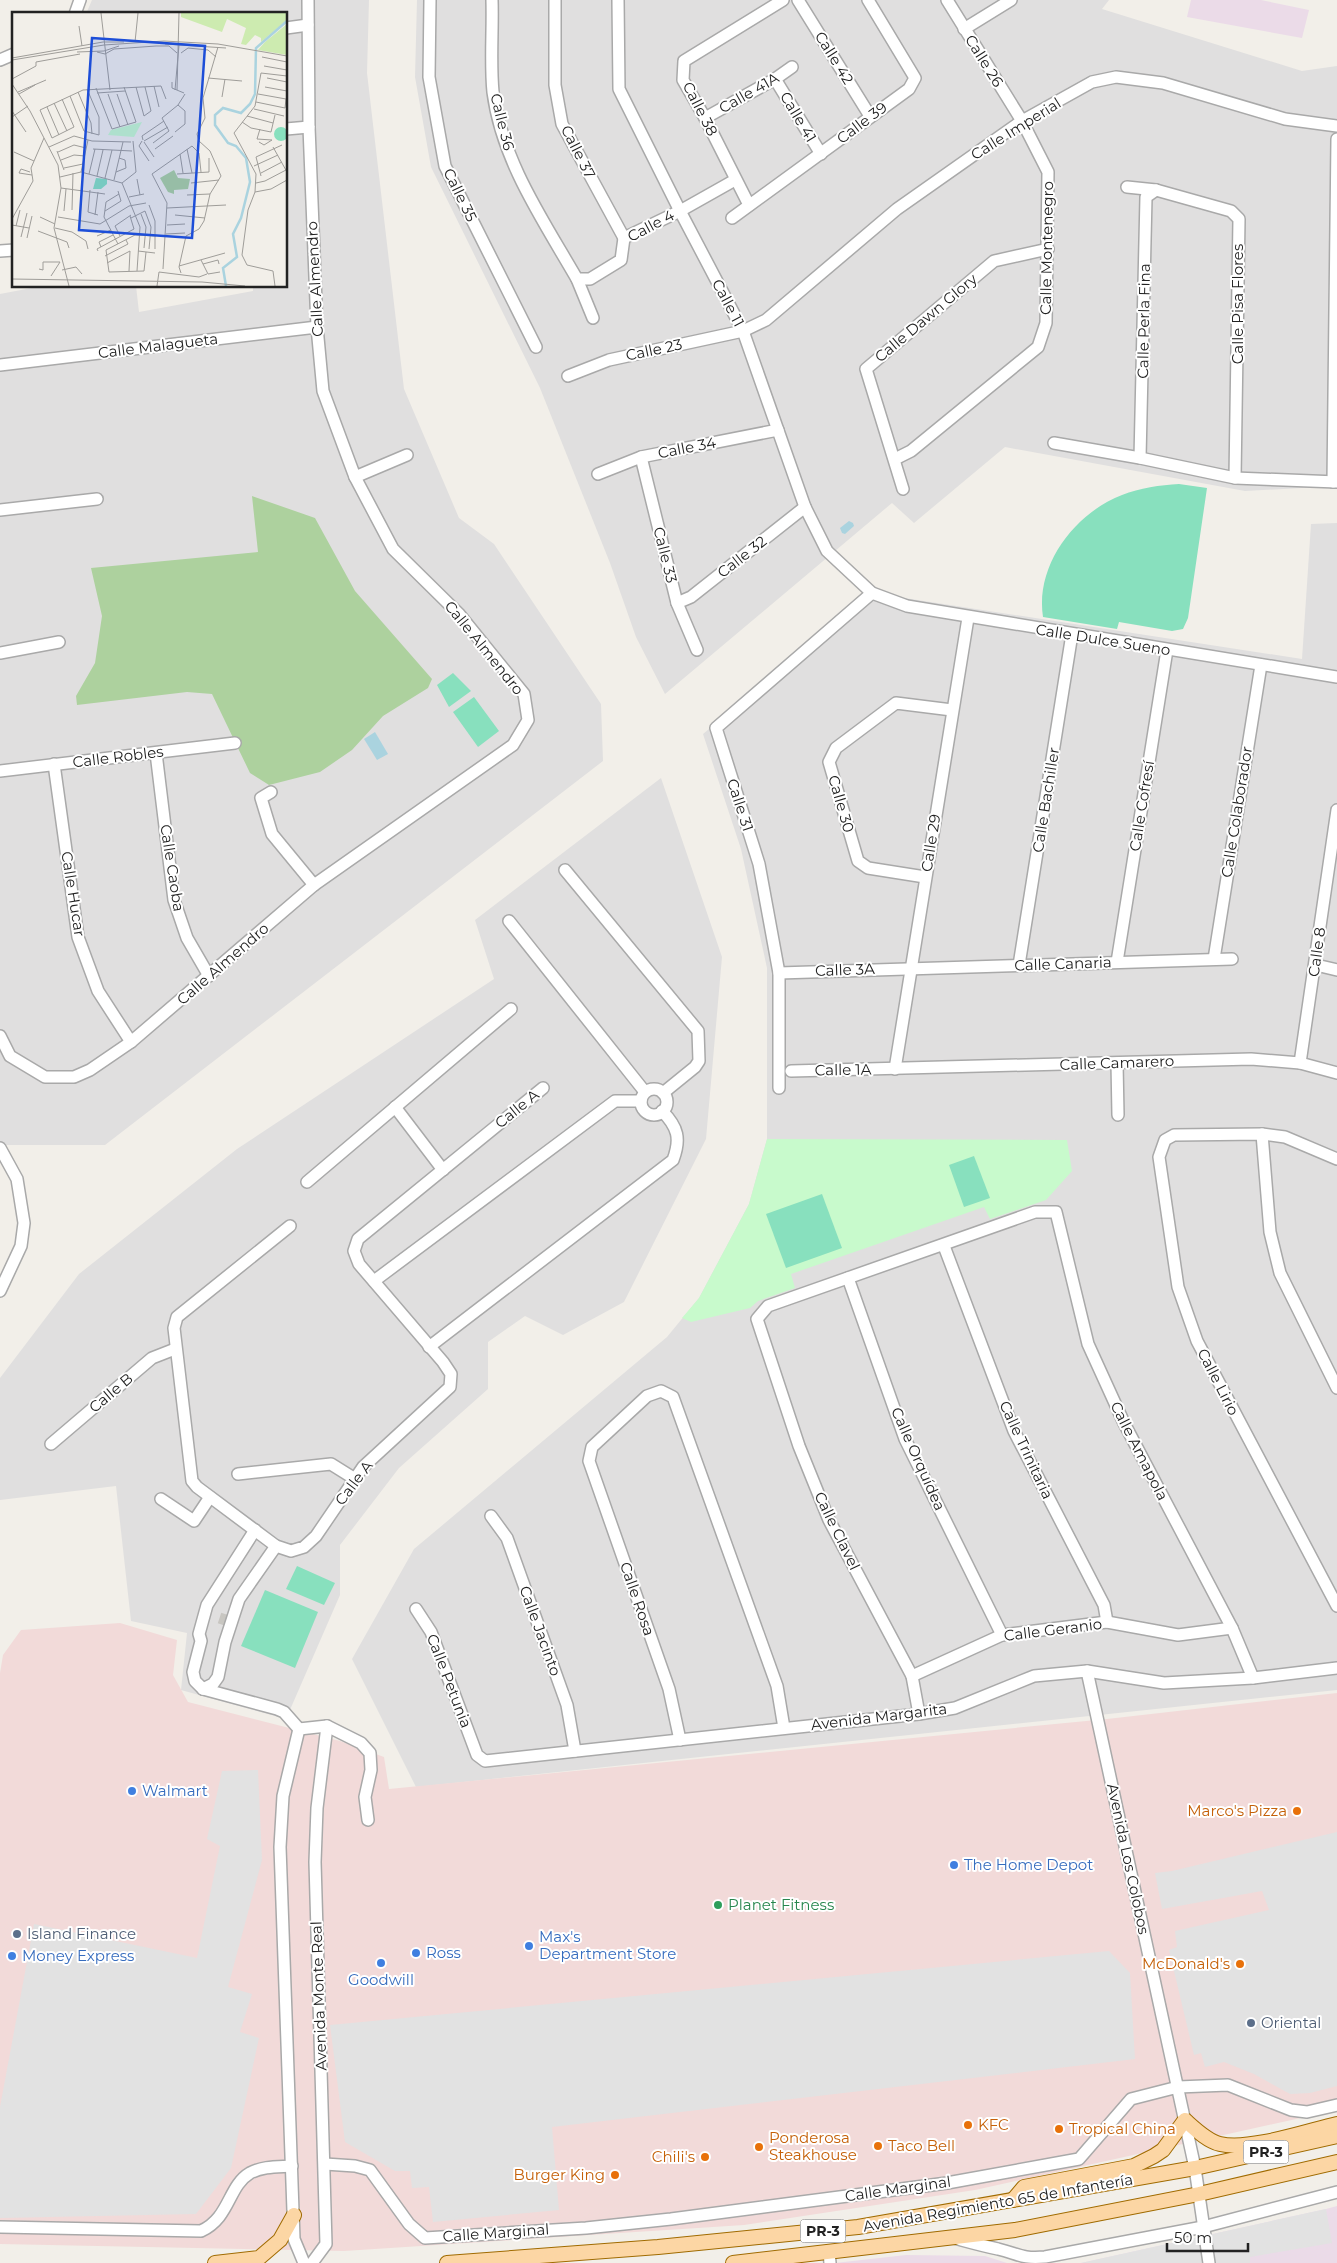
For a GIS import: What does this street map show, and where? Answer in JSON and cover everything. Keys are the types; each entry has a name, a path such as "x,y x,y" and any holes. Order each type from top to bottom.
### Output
{"main road":[{"path":"1013,2200 1024,2187 1134,2166 1163,2150 1184,2120 1201,2134 1219,2144 1247,2145 1337,2124"},
{"name":"Avenida Regimiento 65 de Infantería","path":"447,2263 658,2247 858,2227 1195,2168 1337,2136"},
{"name":"Avenida Regimiento 65 de Infantería","path":"733,2263 829,2258 951,2238 1015,2230 1199,2194 1337,2162"},
{"path":"215,2263 259,2258 280,2240 294,2215"}],"street":[{"path":"76,12 80,0"},
{"name":"Calle Almendro","path":"0,1036 10,1056 45,1077 74,1077 90,1070 131,1042 314,885 513,745 528,720 524,694 459,614 393,549 355,477 323,391 317,328 309,127 308,0"},
{"name":"Calle 35","path":"430,0 429,77 445,166 536,347"},
{"name":"Calle 36","path":"492,0 493,91 502,133 521,182 577,279"},
{"name":"Calle 37","path":"555,0 555,86 562,124 624,238"},
{"name":"Calle 11","path":"618,0 619,89 743,331 806,507 827,551 872,593"},
{"name":"Calle 38","path":"749,205 705,118 683,80 684,61 783,0"},
{"name":"Calle 42","path":"798,0 870,116"},
{"name":"Calle 39","path":"732,218 870,116 909,90 916,78 868,0"},
{"name":"Calle 26","path":"947,0 1022,121"},
{"path":"964,29 1011,0"},
{"path":"288,28 308,25"},
{"path":"0,60 12,55"},
{"name":"Calle 41A","path":"705,118 775,79 792,67"},
{"name":"Calle Imperial","path":"743,331 766,320 897,209 1022,121 1092,82 1116,77 1163,83 1285,119 1337,126"},
{"name":"Calle 41","path":"775,79 821,154"},
{"name":"Calle Montenegro","path":"895,459 911,451 1038,348 1046,323 1048,172 1022,121"},
{"path":"288,130 309,127"},
{"path":"1054,443 1140,458 1235,478 1335,482 1337,139"},
{"name":"Calle 4","path":"577,279 590,279 621,260 624,238 680,211 735,180"},
{"name":"Calle Pisa Flores","path":"1126,187 1156,190 1231,211 1239,219 1235,478"},
{"name":"Calle Perla Fina","path":"1140,458 1146,197 1156,190"},
{"name":"Calle Dawn Glory","path":"903,489 895,459 890,452 866,369 994,261 1048,249"},
{"path":"577,279 593,318"},
{"name":"Calle Malagueta","path":"0,365 317,328"},
{"name":"Calle 23","path":"568,376 609,360 743,331"},
{"name":"Calle 34","path":"598,474 641,457 778,430"},
{"path":"355,477 407,454"},
{"name":"Calle 33","path":"641,457 676,603 697,650"},
{"path":"0,510 97,499"},
{"name":"Calle 32","path":"676,603 691,597 806,507"},
{"name":"Calle Dulce Sueno","path":"872,593 907,606 968,618 1337,677"},
{"name":"Calle 31","path":"779,1088 779,973 759,864 716,728 872,593"},
{"name":"Calle 29","path":"895,1069 968,618"},
{"name":"Calle Bachiller","path":"1019,965 1072,634"},
{"path":"0,653 60,642"},
{"name":"Calle Cofresí","path":"1117,962 1167,650"},
{"name":"Calle Colaborador","path":"1214,959 1261,665"},
{"name":"Calle 30","path":"926,877 868,868 858,861 829,762 836,748 896,703 952,710"},
{"name":"Calle Robles","path":"0,771 235,744"},
{"name":"Calle Caoba","path":"156,753 174,900 187,938 210,976"},
{"name":"Calle Hucar","path":"54,764 78,937 98,990 131,1042"},
{"path":"270,792 261,798 272,834 314,885"},
{"name":"Calle 8","path":"1300,1063 1333,870 1337,810"},
{"path":"565,870 698,1031 699,1061 695,1067 664,1093"},
{"path":"374,1281 615,1101 643,1096 655,1089 664,1093 667,1102 658,1114 648,1113 644,1110 643,1096 509,921"},
{"name":"Calle Canaria","path":"911,968 1232,959"},
{"path":"1316,965 1337,970"},
{"name":"Calle 3A","path":"779,973 911,968"},
{"path":"307,1182 511,1009"},
{"name":"Calle Camarero","path":"895,1069 1251,1059 1300,1063 1337,1073"},
{"path":"1117,1062 1118,1116"},
{"name":"Calle 1A","path":"791,1072 895,1069"},
{"name":"Calle A","path":"276,1546 291,1551 304,1547 316,1536 363,1467 450,1387 451,1374 359,1264 354,1251 358,1239 543,1088"},
{"path":"395,1107 443,1170"},
{"path":"430,1347 673,1160 678,1139 676,1130 662,1111"},
{"path":"1337,1159 1285,1137 1262,1134 1270,1232 1280,1273 1337,1388"},
{"name":"Calle Lirio","path":"1262,1134 1174,1135 1165,1140 1159,1157 1178,1287 1197,1341 1337,1606"},
{"path":"0,1148 17,1179 24,1223 21,1246 0,1291"},
{"name":"Calle Amapola","path":"944,1246 1035,1212 1056,1212 1088,1344 1124,1424 1232,1628 1253,1678"},
{"path":"228,1610 240,1599 276,1546 210,1497 192,1481 174,1328 177,1317 290,1226"},
{"path":"848,1278 944,1246"},
{"name":"Calle Trinitaria","path":"944,1246 1014,1431 1104,1605 1107,1622"},
{"name":"Calle Clavel","path":"848,1278 768,1306 757,1319 799,1446 829,1520 912,1676 919,1714"},
{"name":"Calle Orquídea","path":"848,1278 905,1438 1002,1634"},
{"name":"Calle B","path":"51,1444 152,1358 175,1348"},
{"name":"Calle Rosa","path":"680,1740 669,1689 589,1461 592,1447 647,1396 661,1391 673,1397 694,1453 776,1686 784,1728"},
{"path":"238,1474 332,1464 355,1479"},
{"path":"161,1499 194,1521 210,1497"},
{"name":"Calle Jacinto","path":"491,1516 507,1538 567,1705 575,1751"},
{"path":"255,1530 214,1597 207,1605 199,1634 201,1641 194,1672 196,1681 203,1689 277,1709 284,1712 299,1729"},
{"path":"203,1689 213,1684 218,1677 226,1640 240,1599"},
{"name":"Calle Petunia","path":"416,1609 431,1632 477,1755"},
{"name":"Calle Geranio","path":"912,1676 1002,1634 1107,1622 1178,1635 1232,1628"},
{"path":"223,1625 222,1634 226,1640"},
{"name":"Avenida Margarita","path":"477,1755 485,1761 919,1714 955,1708 1034,1676 1087,1672 1164,1683 1253,1678 1337,1668"},
{"name":"Avenida Los Colobos","path":"1087,1672 1195,2168 1209,2263"},
{"path":"299,1729 327,1726 362,1744 370,1753 371,1770 365,1797 368,1820"},
{"name":"Avenida Monte Real","path":"312,2263 326,2244 315,1862 317,1808 327,1726"},
{"path":"299,1729 283,1796 280,1847 281,1927 286,1996 294,2240 304,2263"},
{"name":"Calle Marginal","path":"325,2164 356,2166 370,2170 409,2224 425,2238 586,2228 671,2218 947,2183 1079,2160 1131,2099 1178,2087 1228,2085 1280,2107 1307,2112 1337,2105"},
{"path":"0,2227 201,2231 211,2227 221,2216 237,2186 250,2173 270,2167 292,2166"},
{"path":"951,2238 1000,2250 1015,2256 1045,2257 1203,2227 1337,2192"}],"shaded area":[{"path":"92,0 369,0 367,73 404,389 459,518 494,544 601,704 603,761 105,1145 0,1145 0,294 32,288 136,288 139,312 253,291 253,288 288,288 288,12 87,12"},
{"path":"417,0 1109,0 1102,9 1302,71 1337,66 1337,486 1245,491 1005,447 914,523 892,503 665,694 636,637 610,563 540,388 431,167 415,77"},
{"path":"1191,0 1261,0 1309,10 1302,38 1187,17"},
{"path":"1337,523 1337,1690 416,1787 352,1659 414,1549 667,1337 699,1298 749,1204 767,1139 767,968 741,849 703,734 872,593 1302,659 1311,524"},
{"path":"661,778 722,957 706,1139 624,1302 563,1335 525,1316 488,1342 488,1389 399,1468 340,1545 340,1595 286,1719 181,1690 187,1633 131,1621 116,1486 0,1500 0,1378 79,1274 237,1149 494,979 475,920"},
{"path":"120,1623 177,1640 173,1675 188,1702 340,1741 384,1757 389,1789 1107,1719 1337,1693 1337,2110 975,2190 744,2225 344,2251 0,2244 0,1673 3,1655 21,1630"},
{"path":"258,1770 262,1860 228,1987 252,1994 240,2032 259,2038 231,2168 196,2214 0,2218 0,2107 34,1924 197,1958 220,1846 207,1839 222,1771"},
{"path":"1337,1832 1337,2086 1310,2093 1290,2094 1254,2074 1224,2062 1205,2067 1201,2053 1194,2055 1169,1950 1177,1947 1175,1931 1269,1910 1262,1891 1162,1909 1155,1873 1172,1871"},
{"path":"1109,1951 1130,1973 1135,2059 552,2127 559,2210 433,2222 429,2187 412,2188 410,2171 395,2171 345,2142 330,2025"},
{"path":"1337,2206 1337,2263 1081,2263 1326,2209"},
{"path":"1326,2209 1332,2243 1250,2257 1250,2263 1081,2263"},
{"path":"906,2255 985,2256 1007,2263 835,2263"}],"green space":[{"path":"1179,484 1207,488 1188,618 1183,629 1172,631 1119,622 1117,629 1043,617 1042,598 1045,579 1052,560 1074,528 1105,503 1122,495 1150,487"},
{"path":"252,496 315,518 355,591 432,679 428,688 383,716 352,750 320,772 269,785 250,773 212,694 187,692 77,705 76,696 95,663 102,616 91,568 258,552"},
{"path":"453,673 471,691 449,707 437,685"},
{"path":"474,697 499,731 478,747 453,712"},
{"path":"767,1139 1067,1140 1072,1171 1046,1200 990,1219 984,1207 791,1274 795,1288 758,1301 750,1308 691,1322 682,1318 699,1298 749,1204"},
{"path":"974,1156 990,1198 964,1207 949,1165"},
{"path":"822,1194 842,1248 786,1268 766,1214"},
{"path":"297,1566 335,1583 324,1605 286,1589"},
{"path":"265,1590 318,1612 295,1668 241,1646"}],"water":[{"path":"849,521 854,526 845,534 842,533 840,528"},
{"path":"375,732 388,754 377,760 364,739"}],"tunnel":[{"path":"223,1625 228,1610"}],"place":[{"name":"Walmart","path":"132,1791"},
{"name":"Marco's Pizza","path":"1297,1811"},
{"name":"The Home Depot","path":"954,1865"},
{"name":"Planet Fitness","path":"718,1905"},
{"name":"Island Finance","path":"17,1934"},
{"name":"Max's Department Store","path":"529,1946"},
{"name":"Ross","path":"416,1953"},
{"name":"Money Express","path":"12,1956"},
{"name":"Goodwill","path":"381,1963"},
{"name":"McDonald's","path":"1240,1964"},
{"name":"Oriental","path":"1251,2023"},
{"name":"KFC","path":"968,2125"},
{"name":"Tropical China","path":"1059,2129"},
{"name":"Taco Bell","path":"878,2146"},
{"name":"Ponderosa Steakhouse","path":"759,2147"},
{"name":"Chili's","path":"705,2157"},
{"name":"Burger King","path":"615,2175"}]}
